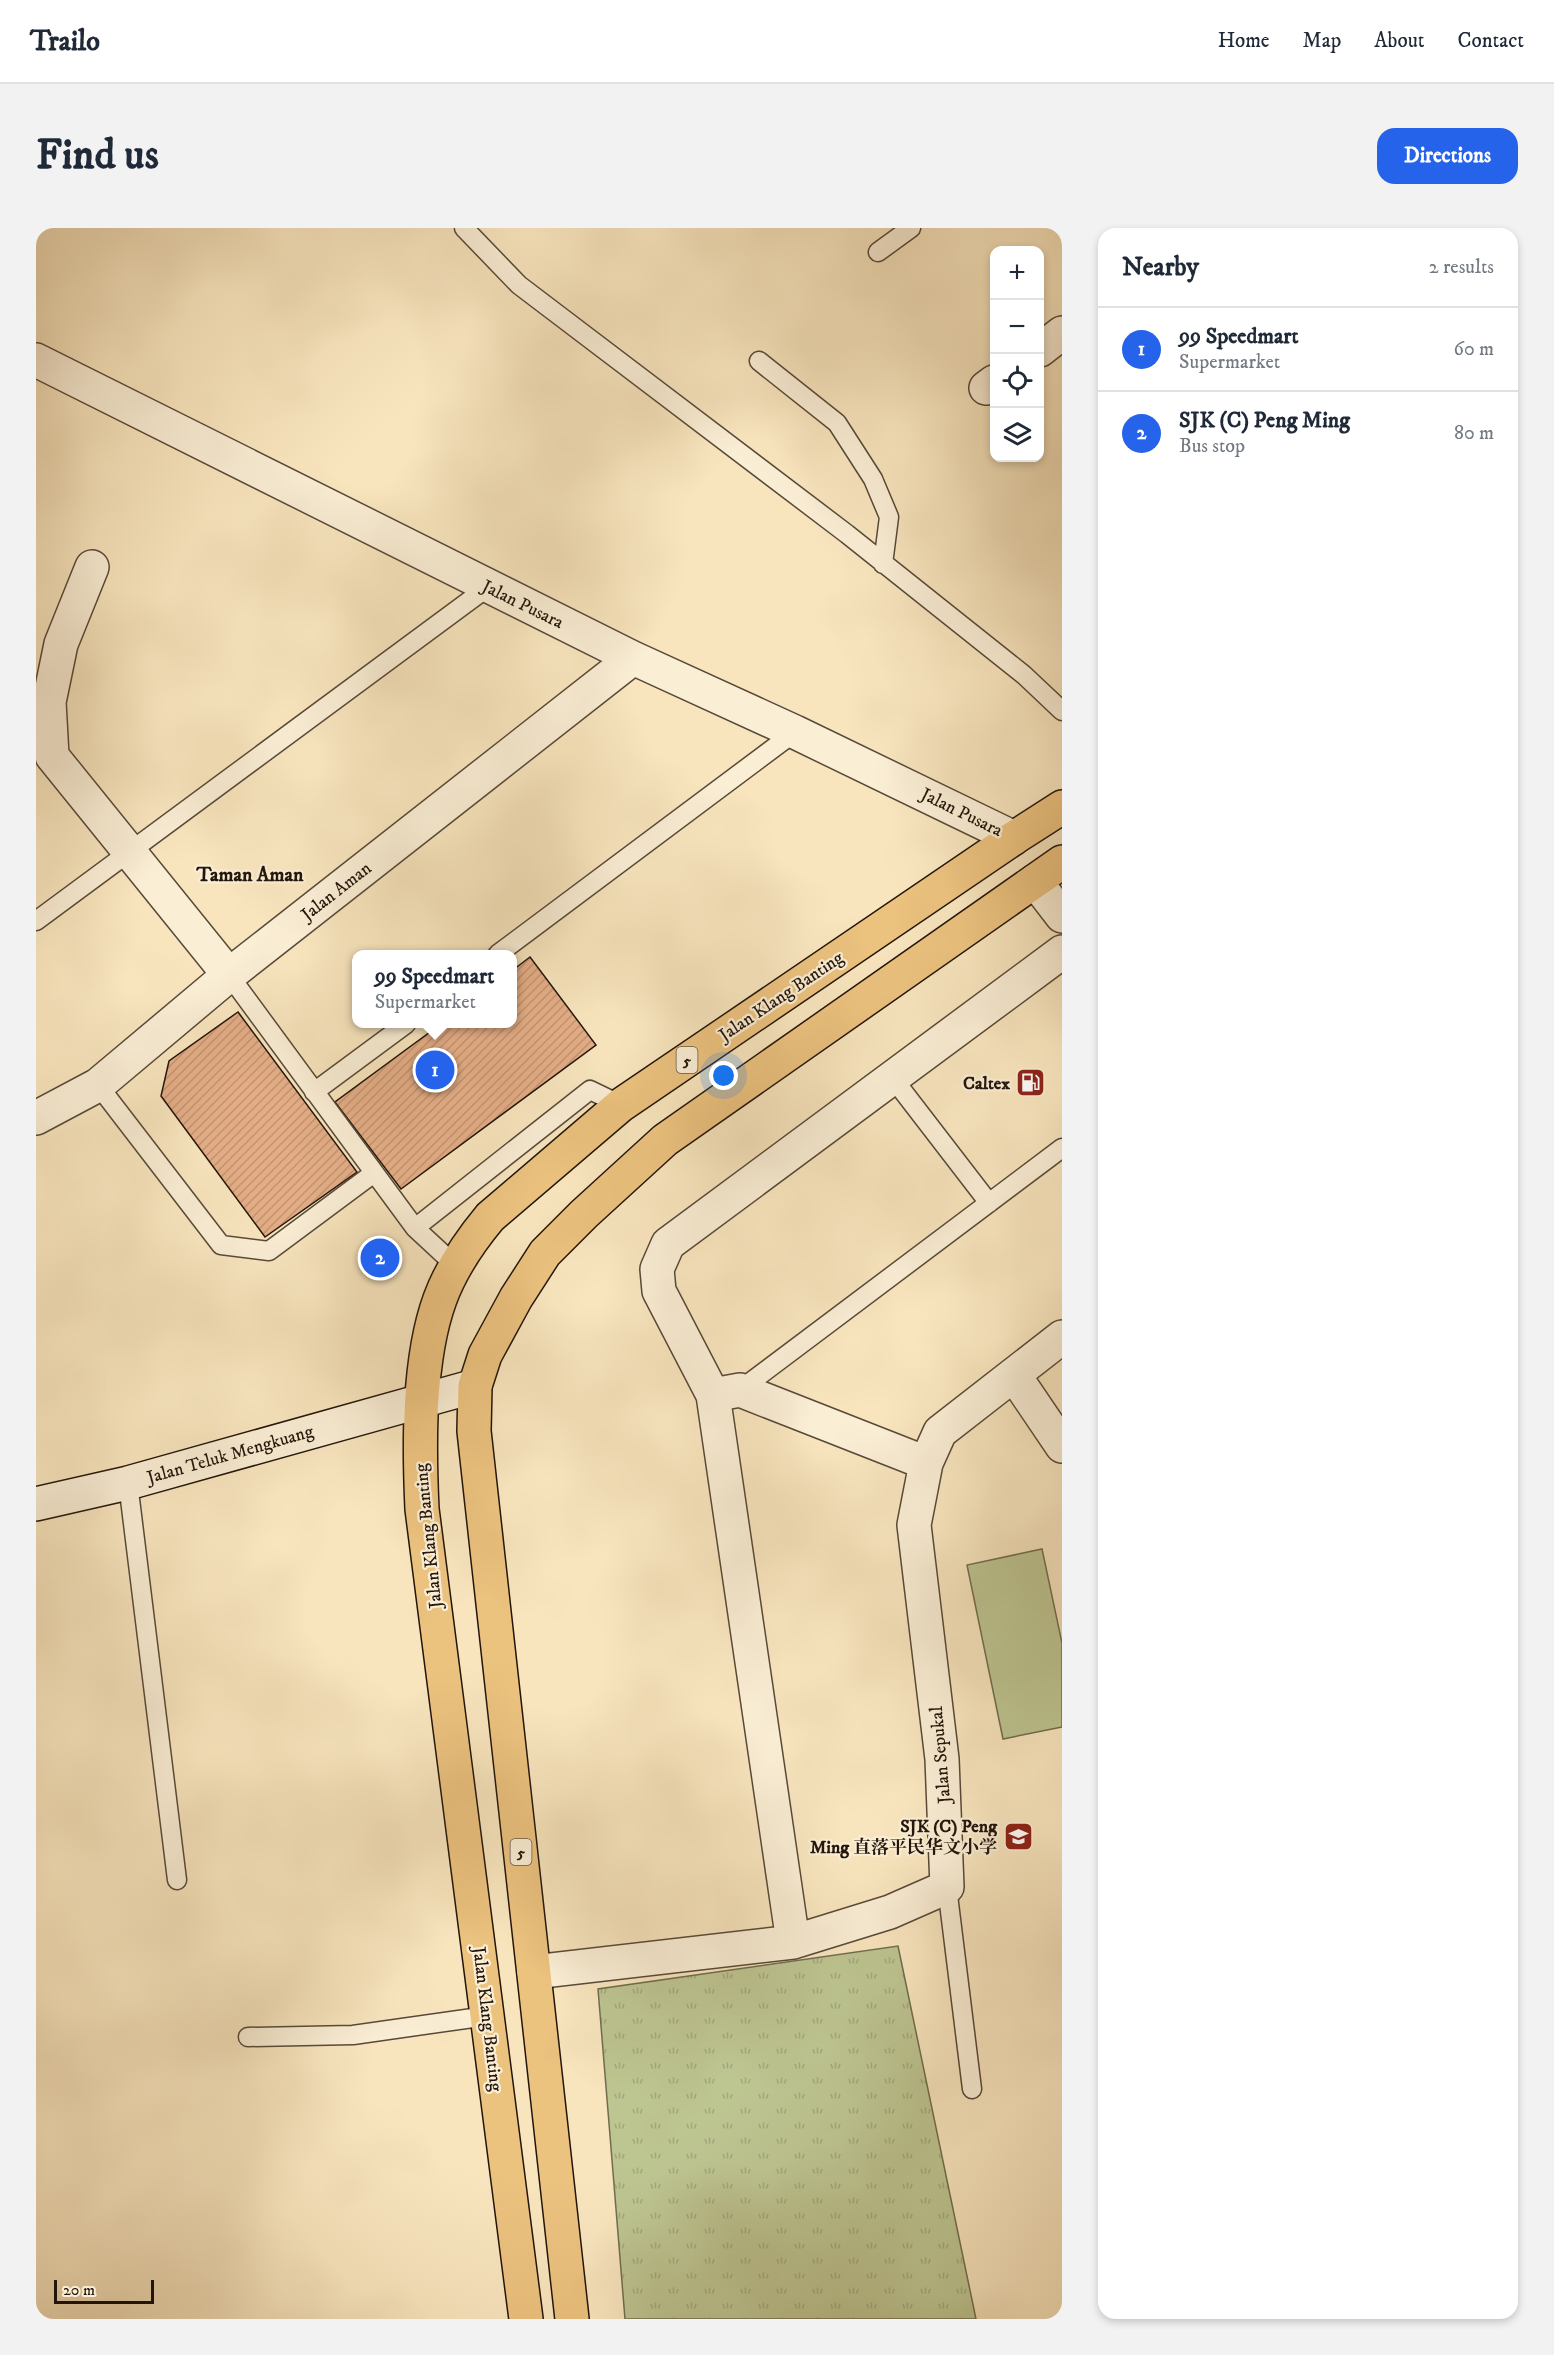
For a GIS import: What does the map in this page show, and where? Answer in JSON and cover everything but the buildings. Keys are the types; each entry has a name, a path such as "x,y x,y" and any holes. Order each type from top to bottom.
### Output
{"highway":[{"name":"Jalan Klang Banting","path":"526,2319 422,1509 420,1456 422,1400 430,1333 440,1298 473,1237 490,1217 621,1105 1062,807"},
{"name":"5","path":"572,2319 474,1431 475,1386 485,1355 516,1298 545,1253 665,1140 1062,862"}],"street":[{"path":"1044,347 1062,333"},
{"name":"Jalan Pusara","path":"36,360 633,658 795,732 1014,838"},
{"path":"92,567 61,644 49,702 52,756 229,975"},
{"name":"Jalan Aman","path":"36,1118 98,1085 229,975 633,658"},
{"path":"1035,881 1062,916"},
{"path":"793,1942 726,1392 660,1291 657,1269 668,1244 1062,952"},
{"name":"Jalan Sepukal","path":"947,1887 942,1759 914,1525 926,1463 940,1432 1062,1337"},
{"path":"1014,1375 1062,1446"},
{"name":"Jalan Teluk Mengkuang","path":"36,1504 128,1483 475,1386"},
{"path":"726,1392 926,1463"},
{"path":"534,1972 793,1942 890,1912 947,1887"}],"lane":[{"path":"464,228 519,285 883,564 1024,675 1062,711"},
{"path":"878,252 911,228"},
{"path":"759,361 837,423 873,479 889,517 883,564"},
{"path":"36,921 488,587"},
{"path":"503,950 795,732"},
{"path":"229,975 415,1228 456,1266"},
{"path":"314,1092 399,1028"},
{"path":"892,1077 989,1203"},
{"path":"98,1085 221,1245 269,1251 375,1173"},
{"path":"415,1228 590,1090 621,1105"},
{"path":"726,1392 1062,1148"},
{"path":"128,1483 177,1880"},
{"path":"947,1887 972,2089"},
{"path":"248,2037 353,2035 488,2016"}],"green space":[{"path":"1042,1549 1062,1643 1062,1727 1003,1739 967,1565"},
{"path":"898,1946 976,2319 625,2319 598,1989"}],"place":[{"name":"99 Speedmart","path":"435,1070"},
{"name":"Caltex","path":"1031,1083"},
{"name":"SJK (C) Peng Ming","path":"380,1258"},
{"name":"SJK (C) Peng Ming 直落平民华文小学","path":"1018,1836"}],"district":[{"name":"Taman Aman","path":"250,874"}]}
